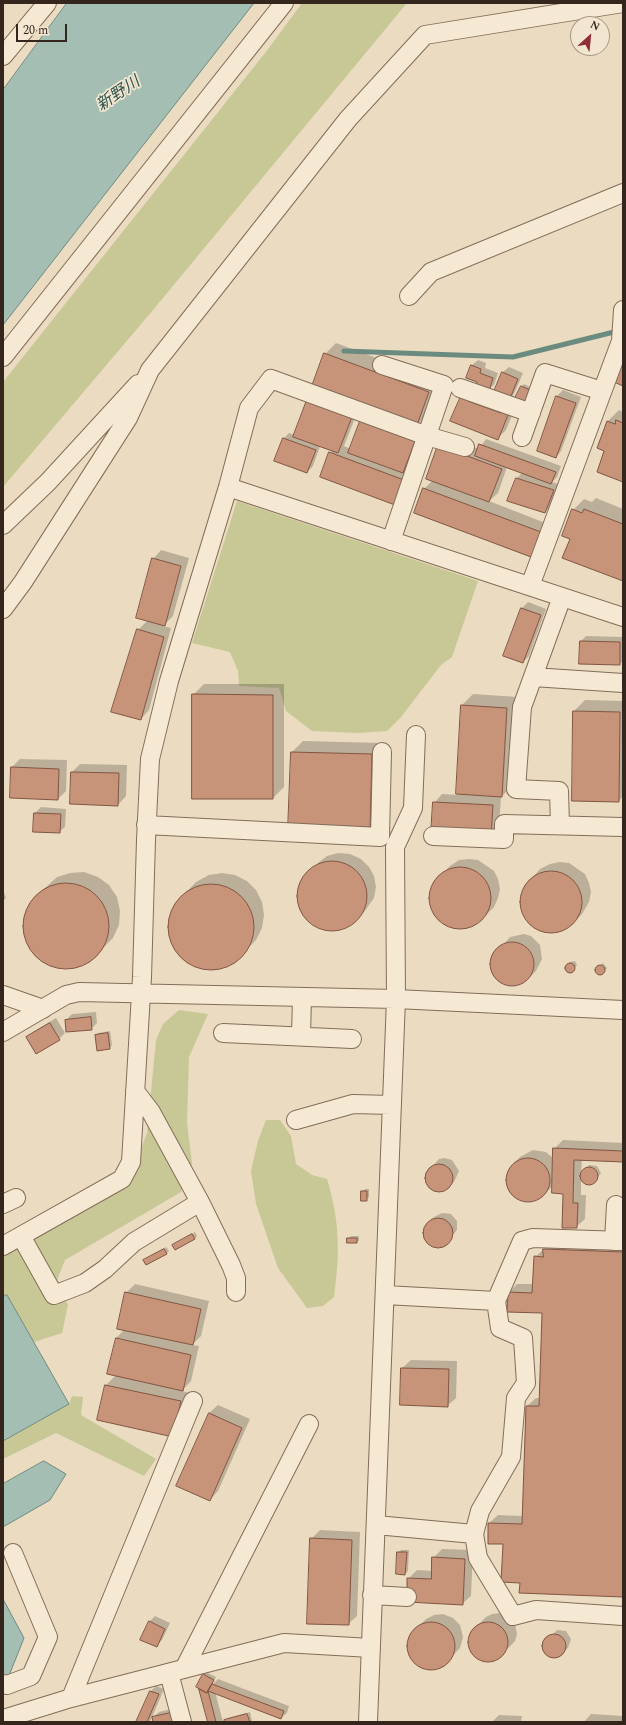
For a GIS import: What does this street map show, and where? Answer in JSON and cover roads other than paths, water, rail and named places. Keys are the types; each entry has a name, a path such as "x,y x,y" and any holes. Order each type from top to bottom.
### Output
{"street":[{"path":"3,56 47,3"},
{"path":"3,357 284,3"},
{"path":"3,525 48,482 150,370 348,119 425,35 623,3"},
{"path":"409,296 431,272 623,193"},
{"path":"530,586 621,341 623,310"},
{"path":"382,365 444,386 391,541"},
{"path":"3,609 23,582 128,418 150,370"},
{"path":"522,437 545,373 602,391"},
{"path":"3,1246 122,1179 130,1162 141,994 146,825 150,759 169,682 228,487 249,408 271,379 427,436 465,447"},
{"path":"460,388 531,413"},
{"path":"228,487 623,617"},
{"path":"560,825 558,791 516,789 522,707 562,597"},
{"path":"533,678 623,683"},
{"path":"368,1722 396,999 395,847 413,808 416,735"},
{"path":"146,825 380,837 382,752"},
{"path":"433,836 504,839 504,824 623,827"},
{"path":"3,1032 66,995 79,992 396,999 623,1010"},
{"path":"3,995 43,1009"},
{"path":"301,1036 302,997"},
{"path":"223,1033 352,1039"},
{"path":"135,1092 151,1112 232,1264 236,1278 236,1292"},
{"path":"296,1120 353,1104 392,1105"},
{"path":"20,1236 54,1296 85,1283 105,1269 134,1242 200,1202"},
{"path":"616,1205 618,1241 533,1238 522,1241 496,1301 500,1328 523,1338 526,1383 516,1398 511,1457 480,1511 474,1534 478,1558 513,1616 536,1610 623,1616"},
{"path":"385,1295 496,1301"},
{"path":"71,1698 193,1401"},
{"path":"182,1722 177,1671 309,1424"},
{"path":"376,1525 474,1534"},
{"path":"3,1684 7,1685 31,1676 48,1637 13,1553"},
{"path":"372,1595 407,1597"},
{"path":"3,1719 34,1716 71,1698 284,1643 371,1648"}],"water":[{"name":"新野川","path":"67,3 254,3 3,325 3,90"},
{"path":"7,1295 69,1404 3,1441 3,1297"},
{"path":"44,1461 66,1474 50,1500 3,1527 3,1484"},
{"path":"3,1599 24,1638 8,1678 3,1677"}],"waterway":[{"path":"344,351 513,357 618,331"}]}
